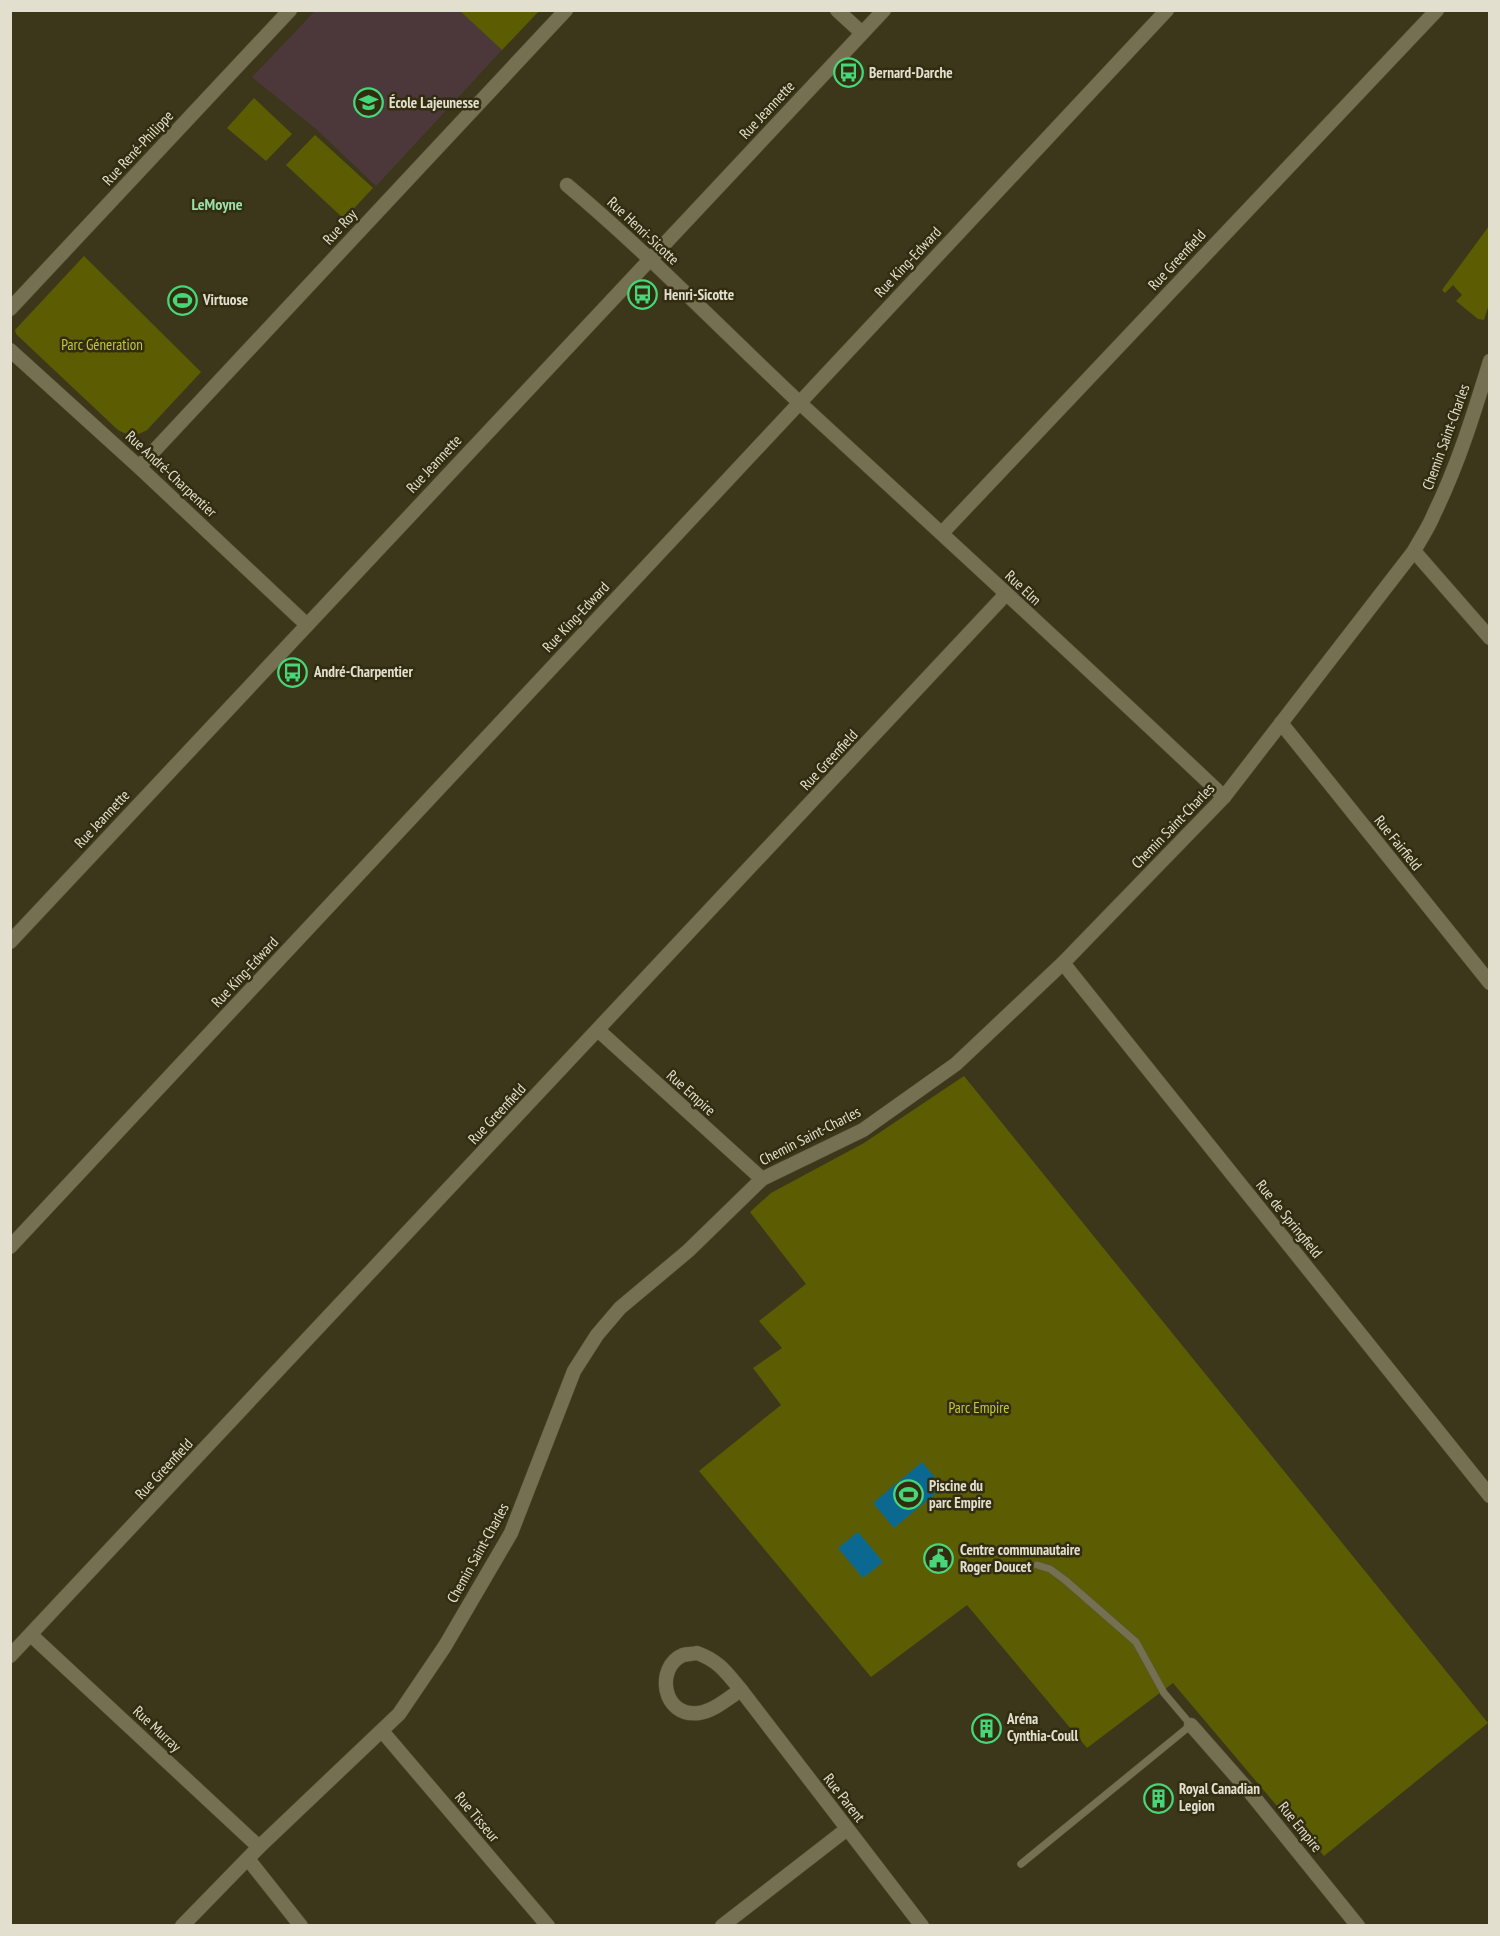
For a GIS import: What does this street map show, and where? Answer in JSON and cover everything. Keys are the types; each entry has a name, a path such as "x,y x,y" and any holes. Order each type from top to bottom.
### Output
{"street":[{"name":"Rue René-Philippe","path":"10,309 290,10"},
{"name":"Rue Roy","path":"139,467 566,10"},
{"path":"837,10 862,33"},
{"name":"Rue Jeannette","path":"10,942 884,10"},
{"name":"Rue King-Edward","path":"10,1247 1167,10"},
{"name":"Rue Greenfield","path":"942,532 1437,10"},
{"name":"Rue Henri-Sicotte","path":"567,185 650,260 800,403"},
{"name":"Rue André-Charpentier","path":"10,350 307,625"},
{"name":"Chemin Saint-Charles","path":"182,1926 259,1847 399,1714 445,1646 512,1533 574,1371 597,1335 620,1308 688,1251 762,1179 863,1130 956,1064 1063,963 1224,797 1414,551 1449,481 1490,362"},
{"name":"Rue Elm","path":"800,403 942,532 1224,797"},
{"path":"1414,551 1490,638"},
{"name":"Rue Greenfield","path":"10,1656 1006,594"},
{"name":"Rue Fairfield","path":"1281,723 1490,983"},
{"name":"Rue de Springfield","path":"1063,963 1490,1496"},
{"name":"Rue Empire","path":"598,1030 762,1179"},
{"name":"Rue Murray","path":"31,1635 259,1847"},
{"name":"Rue Parent","path":"741,1690 701,1713 688,1713 676,1707 669,1699 666,1688 667,1676 672,1665 682,1656 697,1653 712,1659 728,1674 741,1690 922,1926"},
{"name":"Rue Empire","path":"1191,1725 1249,1791 1358,1926"},
{"name":"Rue Tisseur","path":"382,1731 548,1926"},
{"path":"722,1926 848,1829"},
{"path":"248,1859 301,1926"}],"lane":[{"path":"1021,1864 1191,1725 1164,1693 1136,1642 1065,1580 1050,1569 1037,1565"}],"shaded area":[{"name":"École Lajeunesse","path":"315,11 460,11 502,50 376,186 316,129 252,77"}],"green space":[{"path":"460,11 539,11 502,50"},
{"path":"254,98 292,134 266,161 227,128"},
{"path":"315,135 373,188 344,219 286,165"},
{"path":"1489,226 1489,304 1484,320 1478,319 1456,301 1462,295 1453,285 1445,293 1442,290"},
{"name":"Parc Géneration","path":"84,256 201,372 147,430 139,433 129,434 118,430 16,334 15,330"},
{"name":"Parc Empire","path":"964,1076 1488,1723 1324,1856 1319,1850 1316,1852 1173,1683 1087,1748 967,1605 871,1677 699,1471 781,1405 753,1368 782,1348 759,1321 806,1284 750,1212 771,1193 864,1143"}],"water":[{"name":"Piscine du parc Empire","path":"922,1462 943,1487 894,1528 873,1503"},
{"path":"858,1532 883,1562 863,1578 838,1548"}],"place":[{"name":"Bernard-Darche","path":"848,73"},
{"name":"École Lajeunesse","path":"368,103"},
{"name":"Henri-Sicotte","path":"643,295"},
{"name":"Virtuose","path":"182,300"},
{"name":"André-Charpentier","path":"293,672"},
{"name":"Piscine du parc Empire","path":"908,1495"},
{"name":"Centre communautaire Roger Doucet","path":"939,1559"},
{"name":"Aréna Cynthia-Coull","path":"986,1728"},
{"name":"Royal Canadian Legion","path":"1158,1798"}],"district":[{"name":"LeMoyne","path":"217,204"}]}
